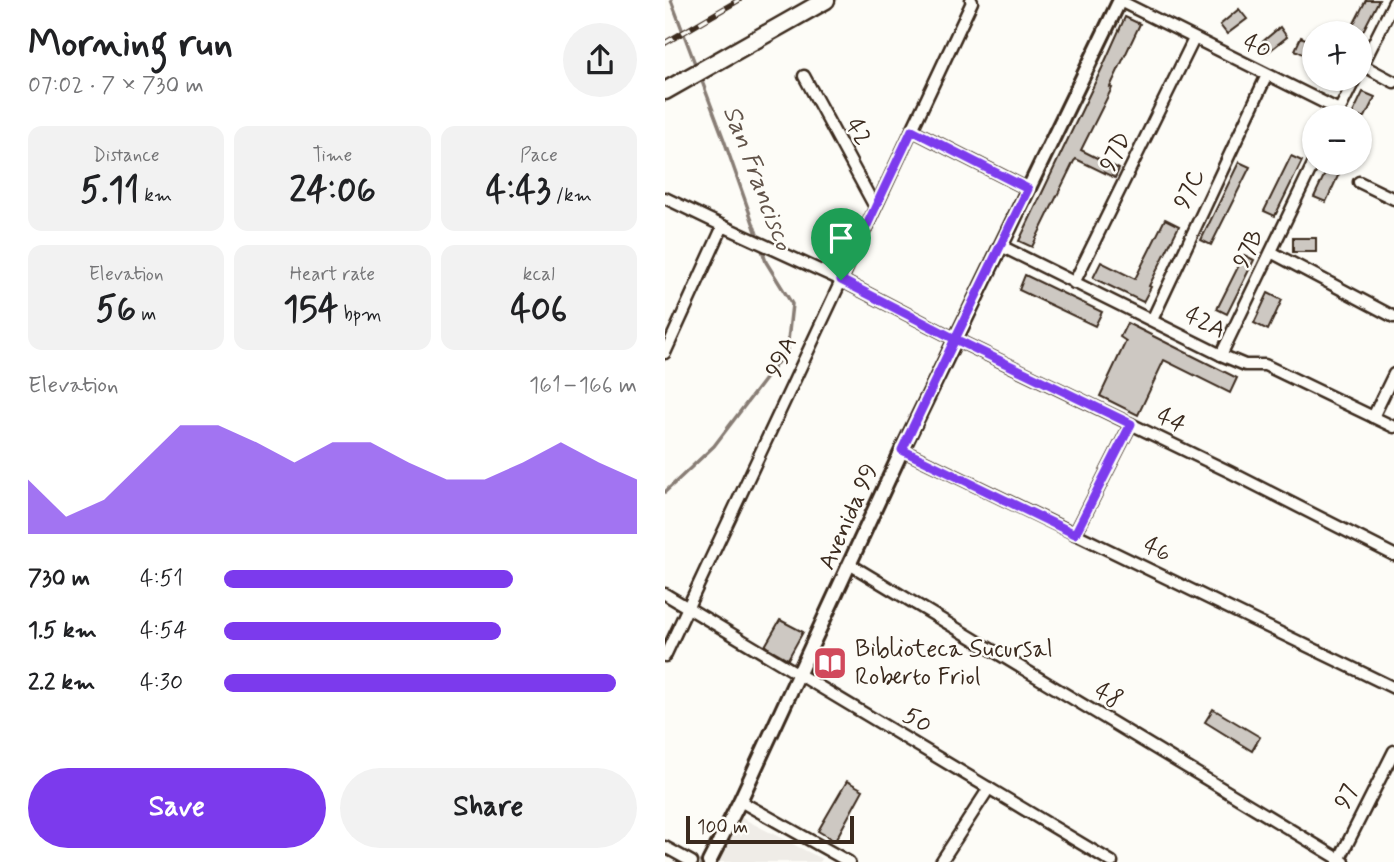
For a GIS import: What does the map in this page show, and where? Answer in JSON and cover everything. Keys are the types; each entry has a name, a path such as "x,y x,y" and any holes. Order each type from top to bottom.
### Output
{"main road":[{"path":"665,91 825,0"}],"street":[{"name":"99A","path":"665,656 971,0"},
{"name":"40","path":"1120,1 1268,75 1321,105"},
{"name":"Avenida 99","path":"709,862 851,565 902,450 1120,1"},
{"path":"1372,46 1394,2"},
{"name":"97D","path":"1074,282 1194,39"},
{"path":"1372,73 1394,82"},
{"name":"97C","path":"1151,320 1268,75"},
{"name":"42","path":"804,76 875,207"},
{"name":"42","path":"912,130 1028,189"},
{"name":"97B","path":"1221,355 1308,175"},
{"path":"1359,182 1394,200"},
{"name":"44","path":"665,198 841,280 1394,555"},
{"path":"665,353 723,226"},
{"name":"42A","path":"1001,246 1221,355 1245,365 1265,365 1394,427"},
{"path":"1271,252 1394,317"},
{"path":"1373,417 1394,374"},
{"path":"1075,534 1131,424"},
{"name":"46","path":"902,450 1394,688"},
{"name":"48","path":"851,565 1341,861"},
{"name":"50","path":"665,594 1112,862"},
{"name":"97","path":"1341,861 1394,751"},
{"path":"941,862 989,788"},
{"path":"740,801 849,862"},
{"path":"665,848 692,862"}],"shaded area":[{"path":"742,818 822,859 820,862 719,862"}],"building":[{"path":"1366,0 1379,0 1368,21 1355,21"},
{"path":"1239,9 1247,19 1227,34 1220,25"},
{"path":"1125,17 1140,24 1081,150 1119,169 1115,178 1076,159 1032,247 1019,241"},
{"path":"1280,27 1287,37 1268,52 1261,43"},
{"path":"1301,37 1302,37 1302,53 1295,50"},
{"path":"1363,92 1375,97 1371,105 1357,105"},
{"path":"1291,156 1302,161 1275,216 1264,211"},
{"path":"1239,162 1250,167 1211,245 1201,240"},
{"path":"1324,175 1338,175 1326,202 1314,197"},
{"path":"1165,219 1179,226 1143,302 1093,278 1101,262 1135,279"},
{"path":"1293,238 1316,238 1316,252 1293,252"},
{"path":"1244,255 1254,260 1227,314 1217,309"},
{"path":"1025,275 1102,312 1095,326 1019,290"},
{"path":"1268,293 1282,300 1268,330 1254,323"},
{"path":"1127,323 1237,378 1230,393 1164,360 1138,415 1100,396 1126,341 1120,337"},
{"path":"780,620 803,632 788,659 765,646"},
{"path":"1213,709 1260,737 1252,751 1205,722"},
{"path":"847,781 863,790 835,841 818,831"}],"waterway":[{"name":"San Francisco","path":"671,0 697,69"},
{"name":"San Francisco","path":"700,76 759,240"},
{"name":"San Francisco","path":"665,492 714,446 787,350 792,304 766,262 761,247"}],"railway":[{"path":"665,43 739,0"}],"place":[{"name":"Biblioteca Sucursal Roberto Friol","path":"830,663"}],"route":[{"path":"841,280 912,130 1028,189 955,339 1131,424 1075,534 902,450 955,339 841,280"}]}
